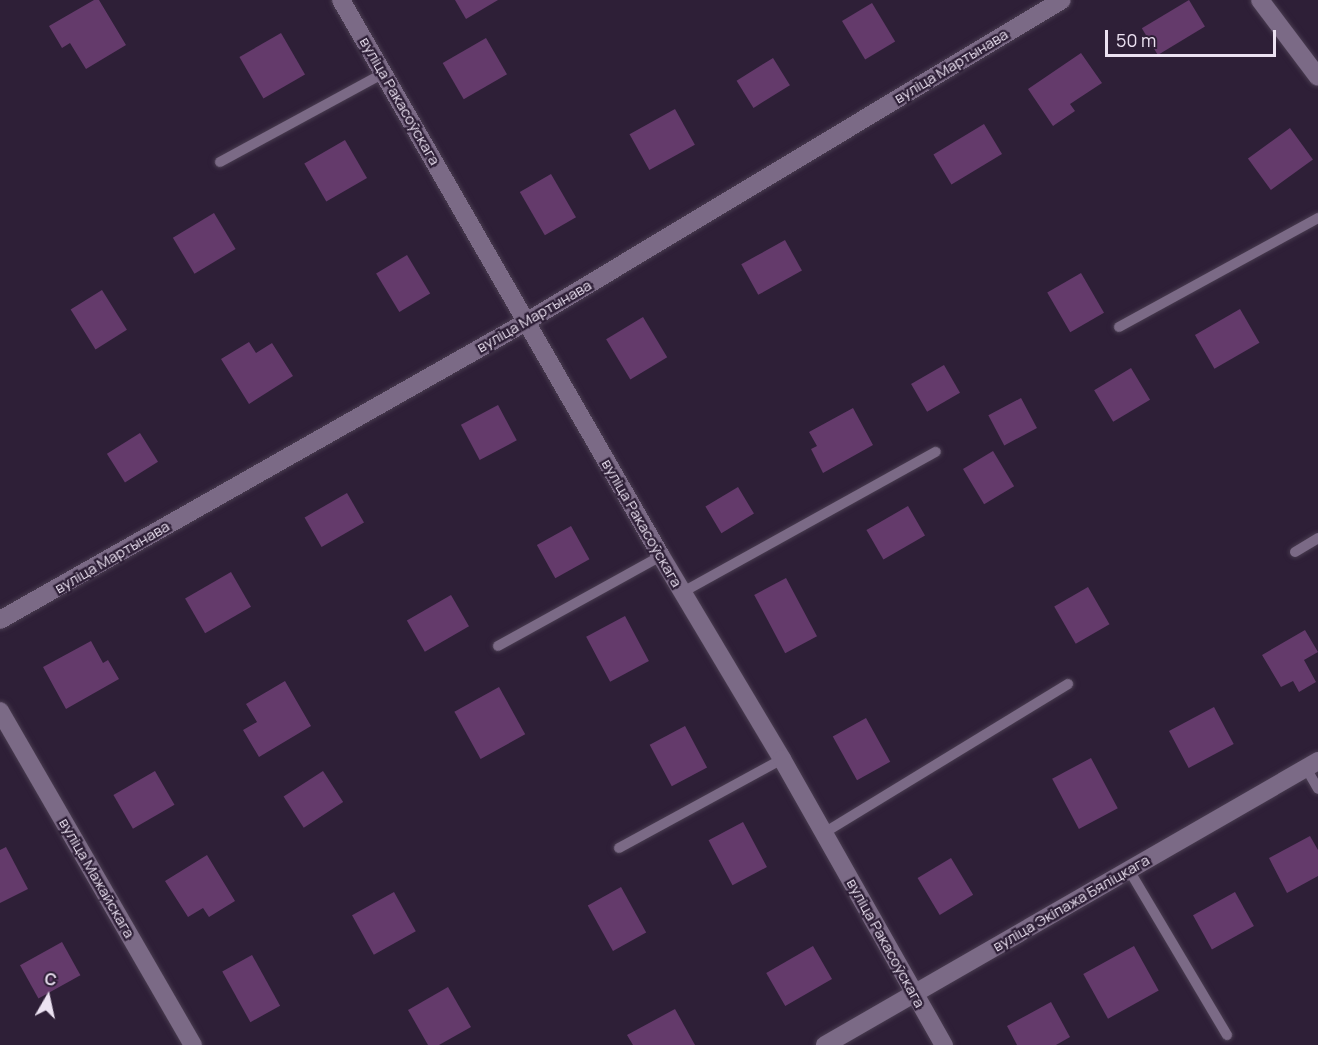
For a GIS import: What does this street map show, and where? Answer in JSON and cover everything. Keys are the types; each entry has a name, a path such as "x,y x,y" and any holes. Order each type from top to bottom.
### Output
{"street":[{"name":"вуліца Ракасоўскага","path":"341,0 661,556 782,759 944,1045"},
{"name":"вуліца Мартынава","path":"0,620 526,322 1062,0"},
{"path":"1260,0 1318,77"},
{"name":"вуліца Мажайскага","path":"0,711 193,1045"},
{"name":"вуліца Экіпажа Бяліцкага","path":"825,1045 1312,765"}],"lane":[{"path":"219,162 384,73"},
{"path":"1119,327 1318,218"},
{"path":"683,592 936,452"},
{"path":"1295,552 1318,538"},
{"path":"498,646 661,556"},
{"path":"824,833 1068,684"},
{"path":"619,848 782,759"},
{"path":"1312,765 1318,789"},
{"path":"1129,870 1227,1035"}],"building":[{"path":"94,0 99,0 126,45 86,69 70,43 62,48 49,26"},
{"path":"455,0 498,0 466,19"},
{"path":"1189,0 1205,27 1158,55 1142,28"},
{"path":"872,3 895,42 865,60 842,21"},
{"path":"281,33 305,75 263,99 239,57"},
{"path":"486,38 507,74 464,99 443,63"},
{"path":"1081,53 1102,83 1070,104 1075,111 1053,126 1028,89"},
{"path":"773,58 790,85 753,108 737,81"},
{"path":"675,109 695,145 649,170 630,134"},
{"path":"984,124 1002,154 951,184 933,154"},
{"path":"1290,128 1313,160 1271,190 1248,159"},
{"path":"345,140 367,178 326,202 304,164"},
{"path":"551,174 576,217 545,235 520,192"},
{"path":"214,213 236,249 194,274 173,238"},
{"path":"785,240 802,271 758,295 741,264"},
{"path":"407,255 430,294 399,312 376,274"},
{"path":"1081,273 1104,313 1070,332 1047,292"},
{"path":"102,290 127,330 96,349 71,310"},
{"path":"1240,309 1260,343 1214,369 1195,335"},
{"path":"643,317 667,357 630,379 606,339"},
{"path":"249,342 256,353 272,343 293,376 249,404 221,359"},
{"path":"944,365 960,393 927,412 911,384"},
{"path":"1131,368 1150,400 1113,422 1094,390"},
{"path":"1021,398 1037,428 1004,445 988,415"},
{"path":"498,405 517,440 480,460 461,425"},
{"path":"853,408 873,445 823,473 811,449 817,446 809,432"},
{"path":"140,433 158,462 125,483 107,454"},
{"path":"993,451 1014,486 984,504 963,469"},
{"path":"738,487 754,514 721,533 705,507"},
{"path":"347,493 364,522 322,547 305,518"},
{"path":"908,506 925,535 883,559 866,530"},
{"path":"571,526 589,559 555,578 537,545"},
{"path":"231,572 251,607 205,633 185,598"},
{"path":"786,578 817,636 785,653 754,595"},
{"path":"1088,587 1110,624 1076,644 1054,606"},
{"path":"451,595 469,626 425,652 407,620"},
{"path":"625,616 649,661 610,682 586,637"},
{"path":"1305,630 1318,652 1304,660 1316,682 1299,692 1293,681 1281,687 1262,655"},
{"path":"91,641 103,663 108,660 119,679 66,709 43,667"},
{"path":"285,681 311,726 259,757 243,730 257,722 246,704"},
{"path":"499,687 525,734 481,759 454,712"},
{"path":"1214,707 1234,744 1189,768 1169,731"},
{"path":"866,718 890,762 857,780 833,736"},
{"path":"685,726 707,767 672,786 650,745"},
{"path":"1091,758 1118,808 1079,829 1052,779"},
{"path":"155,771 174,805 133,829 113,795"},
{"path":"323,771 343,802 304,828 284,797"},
{"path":"743,822 767,867 733,885 709,840"},
{"path":"1310,836 1318,850 1318,876 1287,893 1269,858"},
{"path":"6,847 28,889 0,903 0,850"},
{"path":"207,855 235,901 209,917 203,908 188,917 165,881"},
{"path":"951,858 973,895 940,915 918,878"},
{"path":"621,887 646,932 613,951 588,905"},
{"path":"394,892 416,931 374,955 352,915"},
{"path":"1235,892 1254,926 1212,949 1193,915"},
{"path":"62,942 80,975 38,999 20,965"},
{"path":"813,946 832,979 785,1006 766,973"},
{"path":"1134,946 1159,991 1108,1019 1083,974"},
{"path":"252,955 280,1006 250,1022 222,971"},
{"path":"448,987 471,1027 439,1045 428,1045 408,1010"},
{"path":"1051,1002 1070,1037 1056,1045 1017,1045 1007,1026"},
{"path":"675,1009 695,1045 633,1045 627,1035"}]}
